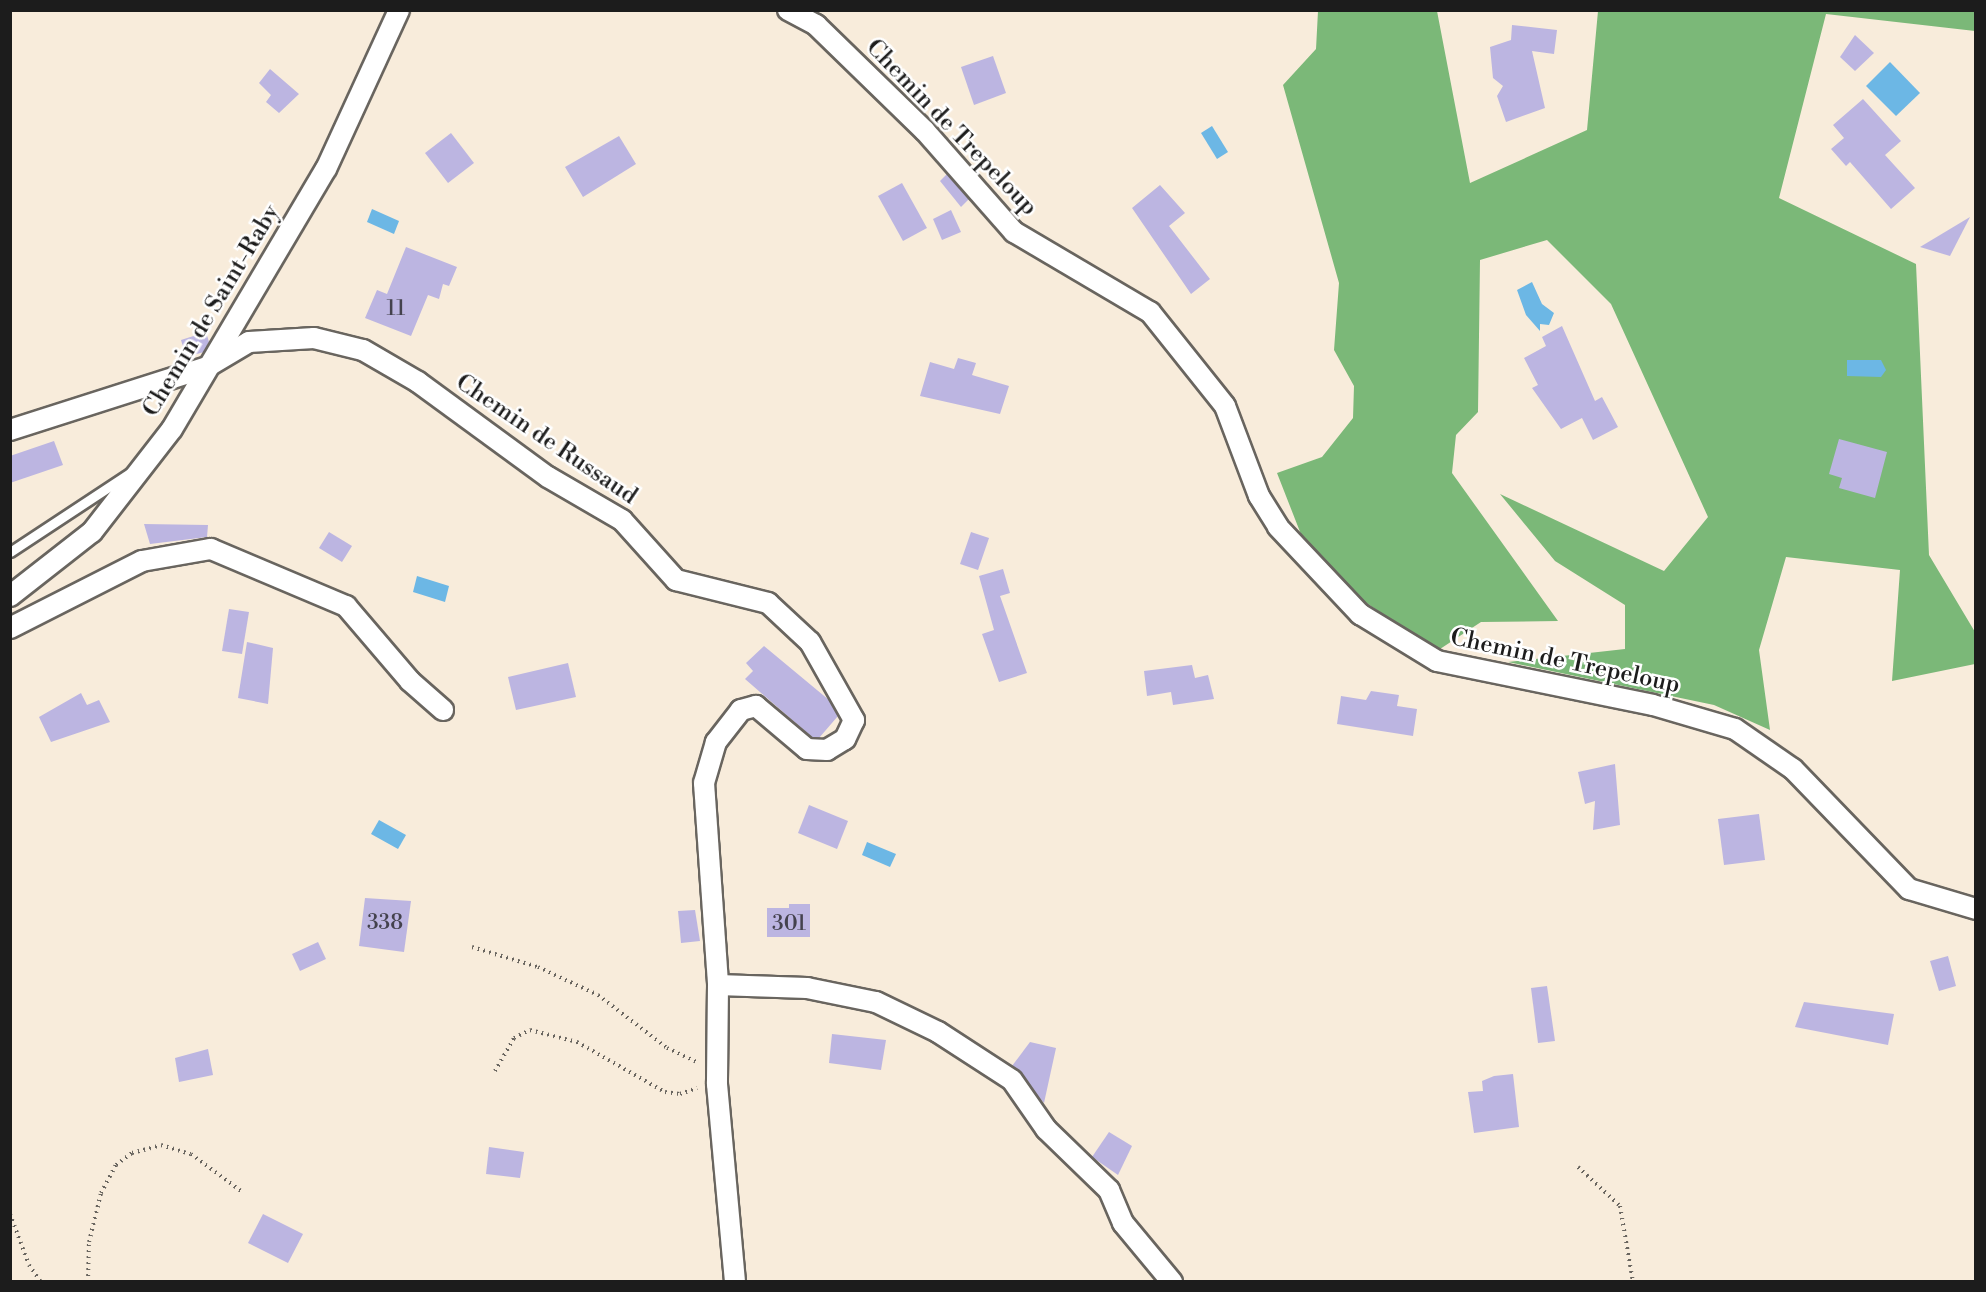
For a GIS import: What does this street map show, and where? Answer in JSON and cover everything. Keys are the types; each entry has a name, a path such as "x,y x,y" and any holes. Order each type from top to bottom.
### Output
{"street":[{"name":"Chemin de Saint-Raby","path":"10,596 92,532 152,458 326,169 399,10"},
{"name":"Chemin de Trepeloup","path":"788,10 816,25 925,131 1014,232 1150,312 1225,406 1259,496 1278,527 1360,614 1437,661 1653,705 1735,729 1793,769 1909,889 1976,909"},
{"name":"Chemin de Russaud","path":"10,430 207,367 249,342 314,338 363,350 418,382 548,477 622,520 676,580 768,603 810,642 854,720 845,739 827,750 807,748 756,706 741,710 716,742 704,783 718,985"},
{"path":"10,628 142,561 211,549 346,606 410,681 442,710"},
{"path":"735,1281 718,1071 718,985 807,988 876,1002 938,1032 1012,1080 1046,1129 1109,1190 1123,1223 1172,1281"}],"lane":[{"path":"10,552 152,458"}],"path":[{"path":"472,947 538,967 598,995 667,1048 718,1071 696,1090 665,1092 576,1042 530,1030 514,1038 495,1071"},
{"path":"88,1281 89,1242 102,1192 116,1165 132,1153 161,1144 191,1154 241,1191"},
{"path":"1578,1167 1620,1206 1633,1281"},
{"path":"10,1214 29,1265 41,1281"}],"green space":[{"path":"1318,11 1437,11 1470,183 1587,130 1598,11 1975,11 1975,31 1826,14 1779,198 1916,264 1929,555 1975,632 1975,664 1892,681 1900,570 1786,557 1759,650 1770,730 1714,705 1508,662 1625,649 1625,605 1555,561 1500,494 1664,571 1708,517 1611,304 1547,240 1480,260 1478,412 1456,435 1452,473 1558,621 1481,622 1437,651 1346,589 1304,542 1277,473 1322,457 1353,418 1354,386 1334,350 1339,283 1283,85 1316,49"}],"water":[{"path":"1890,62 1920,93 1896,116 1866,86"},
{"path":"1212,126 1228,152 1217,159 1201,133"},
{"path":"372,209 399,221 394,234 367,222"},
{"path":"1532,282 1542,304 1554,313 1549,325 1540,324 1540,331 1526,315 1517,290"},
{"path":"1847,360 1881,360 1886,370 1881,377 1847,376"},
{"path":"417,576 449,586 445,602 413,592"},
{"path":"379,820 406,835 398,849 371,834"},
{"path":"867,842 896,854 890,867 862,855"}],"building":[{"path":"1512,25 1557,30 1554,54 1532,51 1545,108 1506,122 1497,96 1503,86 1493,78 1490,47 1511,40"},
{"path":"1855,35 1874,53 1855,71 1840,57"},
{"path":"993,56 1006,93 974,105 961,67"},
{"path":"270,69 299,94 279,113 266,102 271,95 259,83"},
{"path":"1863,99 1901,141 1885,155 1915,188 1891,209 1850,162 1846,166 1831,149 1844,138 1833,125"},
{"path":"451,133 474,163 448,183 425,153"},
{"path":"619,136 636,164 583,197 565,167"},
{"path":"947,174 969,199 961,207 940,181"},
{"path":"902,183 927,228 903,241 878,196"},
{"path":"1160,185 1185,213 1169,226 1210,279 1191,294 1132,208"},
{"path":"951,210 961,232 942,240 933,219"},
{"path":"1970,217 1950,256 1920,247"},
{"path":"406,247 457,267 449,286 443,284 439,299 428,295 411,336 365,318 377,290 387,294"},
{"path":"1562,326 1595,401 1602,397 1618,427 1593,440 1582,418 1561,429 1532,388 1538,385 1524,358 1546,346 1542,337"},
{"path":"206,332 209,342 204,352 186,357 181,340"},
{"path":"958,358 976,363 972,375 1009,386 1000,414 920,396 930,362 954,369"},
{"path":"1839,439 1887,452 1875,498 1839,488 1842,478 1829,474"},
{"path":"54,441 63,465 10,483 10,456"},
{"path":"144,524 208,525 207,537 150,544"},
{"path":"329,532 352,546 342,562 319,548"},
{"path":"971,532 989,538 978,570 960,564"},
{"path":"1003,569 1010,593 1000,596 1027,673 999,682 982,634 994,630 979,576"},
{"path":"229,609 249,612 242,654 222,651"},
{"path":"247,642 273,648 268,704 238,698"},
{"path":"764,646 829,700 838,716 819,738 812,737 745,679 753,671 746,663"},
{"path":"568,663 576,697 516,710 508,677"},
{"path":"1192,665 1195,678 1208,675 1214,699 1173,705 1171,692 1147,696 1144,671"},
{"path":"1371,691 1399,695 1397,706 1417,709 1413,736 1337,724 1341,696 1366,700"},
{"path":"81,693 87,705 99,700 110,722 51,742 39,717"},
{"path":"1615,764 1620,825 1593,830 1595,801 1585,804 1578,772"},
{"path":"809,805 848,821 837,849 798,833"},
{"path":"1759,814 1765,860 1724,865 1718,819"},
{"path":"365,898 411,901 404,952 359,946"},
{"path":"789,904 810,904 810,937 767,937 767,908 789,908"},
{"path":"695,910 700,941 681,943 678,911"},
{"path":"318,942 326,959 300,971 292,954"},
{"path":"1948,956 1956,986 1939,991 1930,961"},
{"path":"1547,986 1555,1041 1538,1043 1531,988"},
{"path":"1804,1002 1894,1014 1888,1045 1795,1027"},
{"path":"832,1034 886,1040 881,1070 829,1063"},
{"path":"1030,1042 1056,1048 1044,1103 1012,1066"},
{"path":"208,1049 213,1075 179,1082 175,1058"},
{"path":"1513,1074 1519,1127 1474,1133 1468,1092 1483,1091 1482,1081 1494,1076"},
{"path":"1109,1132 1132,1146 1118,1175 1092,1157"},
{"path":"489,1147 524,1152 520,1178 486,1174"},
{"path":"263,1214 303,1234 288,1263 248,1243"}]}
